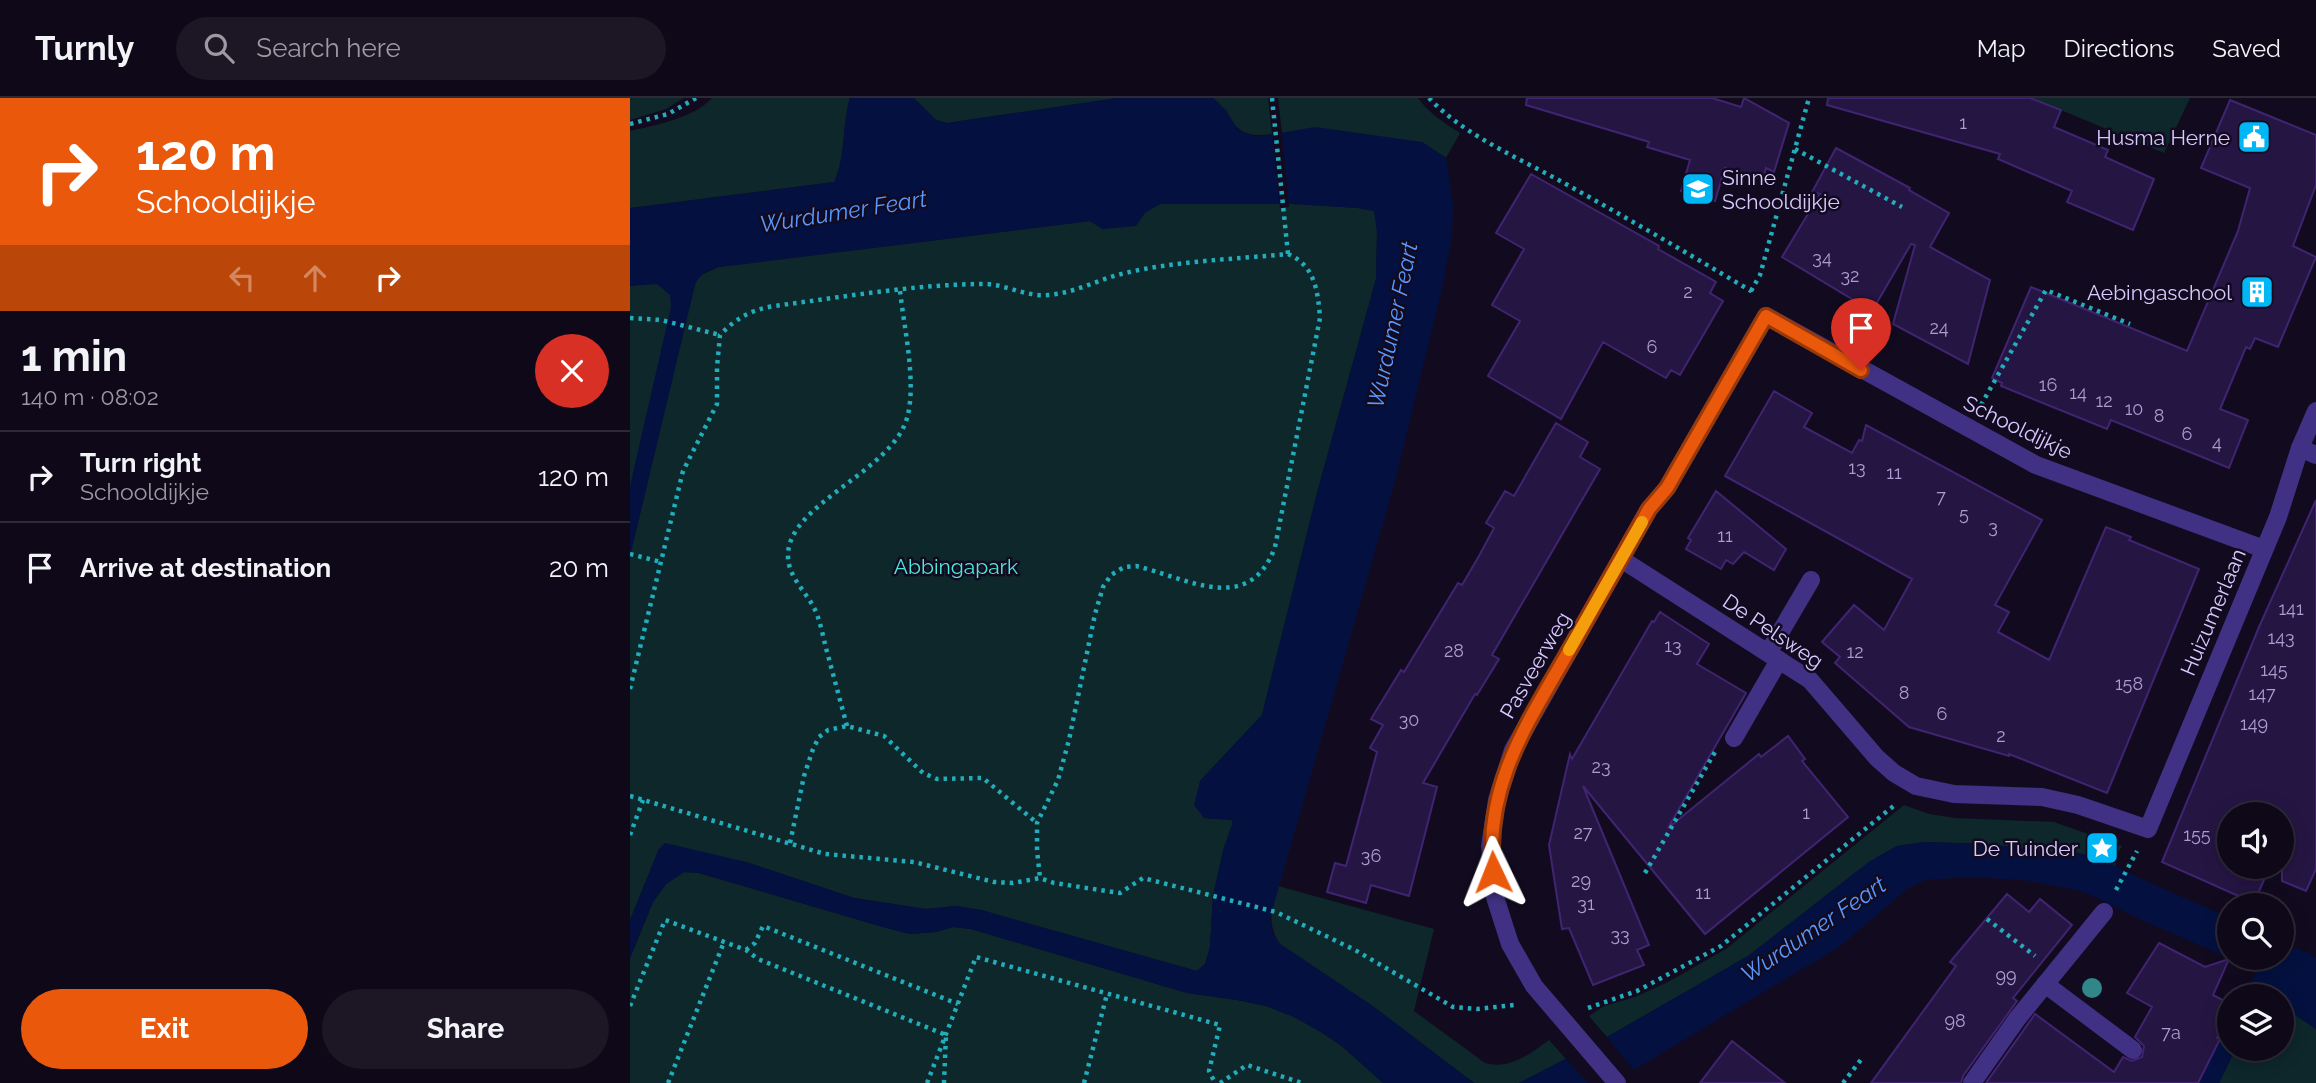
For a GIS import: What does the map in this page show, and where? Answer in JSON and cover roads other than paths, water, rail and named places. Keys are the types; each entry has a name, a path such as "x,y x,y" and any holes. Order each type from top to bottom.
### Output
{"street":[{"name":"Schooldijkje","path":"1766,316 2036,465 2264,549"},
{"name":"Pasveerweg","path":"1616,1082 1534,986 1510,944 1495,897 1490,846 1497,800 1513,750 1649,509 1667,488 1766,316"},
{"name":"Huizumerlaan","path":"2148,828 2287,494 2308,452 2316,411"},
{"name":"De Pelsweg","path":"1622,559 1810,680 1877,758 1894,773 1916,786 1954,794 2042,797 2078,805 2148,828"},
{"path":"1734,738 1811,580"},
{"path":"1972,1083 2045,984 2104,912"},
{"path":"2045,984 2133,1051"}],"water":[{"path":"850,98 914,98 936,120 947,123 1118,98 1213,98 1226,110 1238,130 1256,137 1315,127 1422,142 1446,158 1453,206 1452,235 1442,289 1395,481 1270,918 1272,932 1280,944 1374,1007 1474,1083 1383,1083 1343,1047 1321,1032 1266,1006 1187,993 971,929 953,927 936,932 910,934 699,873 684,872 666,884 653,902 630,958 630,920 659,849 665,843 746,862 854,898 926,909 956,906 981,910 1197,971 1205,964 1210,947 1213,896 1233,822 1204,818 1194,805 1200,781 1262,715 1317,493 1376,279 1377,232 1374,211 1293,204 1160,204 1145,213 1136,226 1103,229 1090,221 719,267 707,271 695,285 630,557 630,486 671,307 670,295 657,284 630,286 630,208 834,182 840,162"},
{"path":"1925,842 1989,844 2097,859 2116,870 2118,875 2105,895 2024,880 1969,877 1925,880 1908,888 1839,947 1612,1083 1519,1083 1607,1037 1748,956 1869,862 1897,846"},
{"path":"2128,882 2134,886 2138,882 2155,893 2217,919 2217,943 2174,923 2152,923 2120,905 2119,898"},
{"path":"2294,948 2316,958 2316,1029 2294,1014 2294,984 2249,984 2255,975 2254,970 2294,970"},
{"path":"2217,1044 2217,1061 2230,1061 2219,1083 2198,1083"}],"waterway":[{"name":"Wurdumer Feart","path":"2065,869 2085,873 2217,933"}],"place":[{"name":"Husma Herne","path":"2254,137"},
{"name":"Sinne Schooldijkje","path":"1698,189"},
{"name":"Aebingaschool","path":"2257,292"},
{"name":"De Tuinder","path":"2102,848"}],"park label":[{"name":"Abbingapark","path":"956,566"}]}
